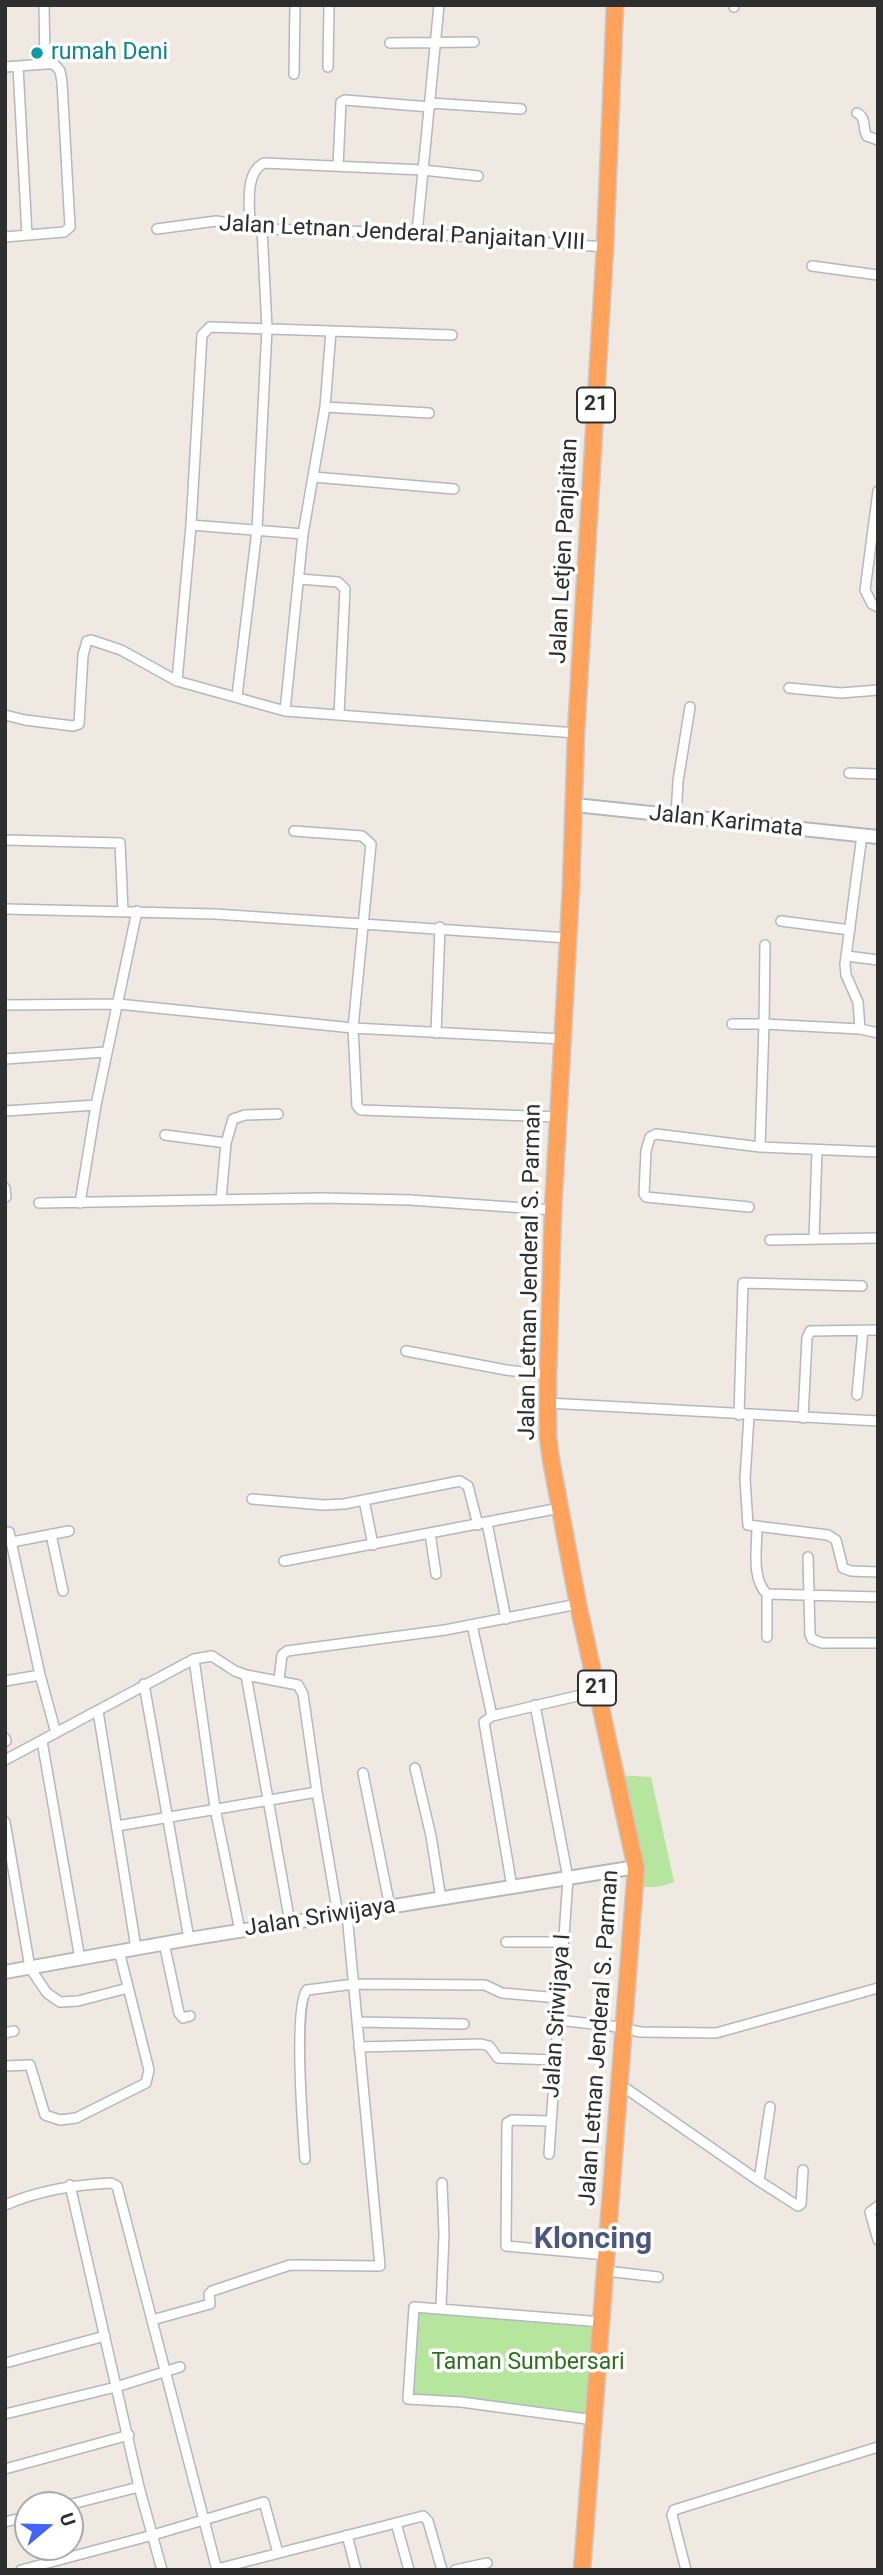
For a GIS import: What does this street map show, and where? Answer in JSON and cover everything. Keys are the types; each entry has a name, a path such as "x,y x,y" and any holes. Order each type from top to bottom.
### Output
{"highway":[{"name":"Jalan Letjen Panjaitan","path":"575,805 576,733 605,247 615,5"},
{"name":"Jalan Letnan Jenderal S. Parman","path":"575,805 553,1210 548,1375 549,1447 578,1604 636,1867 582,2570"}],"street":[{"path":"44,5 44,64"},
{"path":"294,74 295,5"},
{"path":"328,67 329,5"},
{"path":"417,233 439,5"},
{"path":"390,43 474,42"},
{"path":"5,67 54,64 60,71 70,227 64,232 5,237"},
{"path":"18,66 27,235"},
{"path":"338,166 341,102 345,100 521,109"},
{"path":"857,113 864,120 867,136 878,140"},
{"path":"250,227 252,175 256,167 264,163 423,170 478,176"},
{"name":"Jalan Letnan Jenderal Panjaitan VIII","path":"157,229 216,221 262,229 417,233 605,247"},
{"path":"237,696 257,530 267,328 262,229"},
{"path":"812,266 878,275"},
{"path":"177,681 191,525 202,335 210,327 452,335"},
{"path":"285,710 303,534 325,407 331,331"},
{"path":"325,407 429,413"},
{"path":"314,477 454,489"},
{"path":"878,491 865,590 872,604 878,607"},
{"path":"191,525 303,534"},
{"path":"299,579 338,582 345,589 339,715"},
{"path":"5,715 73,726 79,724 83,655 87,641 91,640 121,650 177,681 285,710 576,733"},
{"path":"789,688 841,693 878,690"},
{"path":"676,817 678,781 690,708"},
{"path":"849,773 878,774"},
{"name":"Jalan Karimata","path":"575,805 878,837"},
{"path":"294,831 362,836 369,840 370,854 361,922 353,1028 355,1101 361,1110 558,1117"},
{"path":"860,1029 858,1003 846,975 862,835"},
{"path":"5,840 120,843 123,911"},
{"path":"5,909 137,911 361,922 568,938"},
{"path":"80,1203 106,1052 137,911"},
{"path":"781,921 850,930"},
{"path":"436,1033 440,928"},
{"path":"760,1147 765,945"},
{"path":"847,956 878,960"},
{"path":"5,1005 118,1004 353,1028 562,1039"},
{"path":"732,1024 878,1032"},
{"path":"5,1059 106,1052"},
{"path":"5,1111 96,1105"},
{"path":"221,1199 226,1143 235,1117 278,1114"},
{"path":"749,1208 646,1197 646,1151 650,1137 656,1134 760,1147 878,1152"},
{"path":"165,1135 226,1143"},
{"path":"814,1239 817,1150"},
{"path":"5,1188 6,1198"},
{"path":"39,1203 323,1198 410,1200 553,1210"},
{"path":"770,1240 878,1238"},
{"path":"862,1286 743,1283 746,1519 748,1525 757,1527 828,1535 836,1540 843,1568 878,1572"},
{"path":"803,1418 808,1334 814,1330 878,1330"},
{"path":"857,1395 863,1330"},
{"path":"406,1351 548,1375"},
{"path":"548,1403 878,1421"},
{"path":"251,1499 323,1505 364,1500 460,1481 468,1486 482,1524 506,1619"},
{"path":"364,1500 373,1545"},
{"path":"284,1561 560,1508"},
{"path":"757,1527 757,1576 762,1590 767,1594 878,1597"},
{"path":"12,1542 69,1531"},
{"path":"9,1532 40,1675 56,1733"},
{"path":"430,1533 436,1574"},
{"path":"51,1534 63,1591"},
{"path":"808,1556 812,1639 822,1643 878,1643"},
{"path":"767,1594 767,1637"},
{"path":"279,1680 282,1656 287,1651 472,1625 578,1604"},
{"path":"472,1625 512,1887"},
{"path":"5,1760 194,1659 212,1656 246,1675 298,1685 303,1694 317,1792 343,1914 354,1984 380,2266 290,2265 212,2291 209,2294 209,2304 152,2320"},
{"path":"194,1659 215,1808 240,1931"},
{"path":"5,1681 40,1675"},
{"path":"246,1675 290,1923"},
{"path":"144,1684 189,1939"},
{"path":"488,1719 598,1691"},
{"name":"Jalan Sriwijaya I","path":"535,1705 568,1878 549,2154"},
{"path":"98,1711 136,1948"},
{"path":"42,1741 80,1959"},
{"path":"415,1768 441,1899"},
{"path":"363,1773 390,1907"},
{"path":"117,1826 317,1792"},
{"path":"5,1822 30,1968 47,1993 60,2002 78,2001 128,1988"},
{"name":"Jalan Sriwijaya","path":"5,1972 164,1943 636,1867"},
{"path":"506,1942 562,1942"},
{"path":"164,1943 179,2013 183,2018 190,2016"},
{"path":"5,2066 27,2064 33,2067 41,2106 46,2115 60,2120 76,2118 146,2083 149,2070 119,1951"},
{"path":"305,2159 300,2046 303,1995 312,1989 354,1984 485,1986 502,1993 559,1998"},
{"path":"558,2020 641,2032 716,2033 878,1988"},
{"path":"357,2022 464,2024"},
{"path":"359,2047 481,2044 489,2046 498,2058 555,2060"},
{"path":"621,2085 794,2206 801,2204 803,2170"},
{"path":"759,2181 769,2107"},
{"path":"551,2121 512,2120 507,2123 506,2246 607,2263 658,2277"},
{"path":"5,2205 70,2185 111,2183 117,2186 217,2569 251,2565 278,2553 425,2517 442,2570"},
{"path":"441,2307 444,2234 442,2183"},
{"path":"70,2185 139,2487 162,2570"},
{"path":"878,2206 870,2212 878,2240"},
{"path":"594,2420 461,2402 408,2399 414,2305 602,2322"},
{"path":"5,2363 104,2336"},
{"path":"5,2414 116,2387 180,2367"},
{"path":"5,2469 129,2435"},
{"path":"686,2570 672,2515 674,2510 878,2447"},
{"path":"84,2501 139,2487"},
{"path":"22,2570 264,2502 278,2553"},
{"path":"396,2523 409,2570"},
{"path":"347,2535 356,2570"},
{"path":"454,2570 487,2563"}],"green space":[{"path":"616,1775 651,1777 674,1882 659,1886 634,1887"},
{"name":"Taman Sumbersari","path":"414,2304 601,2322 594,2419 409,2396"}],"place":[{"name":"rumah Deni","path":"37,53"}],"district":[{"name":"Kloncing","path":"593,2240"}]}
